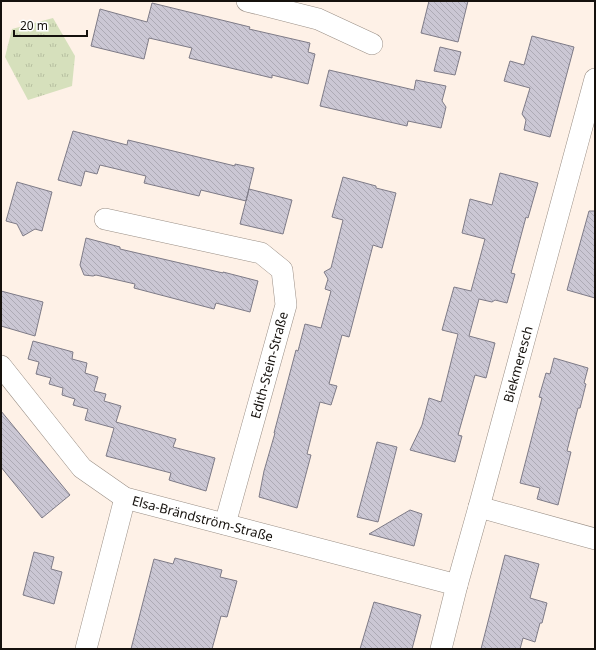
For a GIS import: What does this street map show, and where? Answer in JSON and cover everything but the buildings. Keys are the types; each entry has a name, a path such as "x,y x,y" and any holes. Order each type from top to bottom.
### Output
{"street":[{"path":"246,1 318,19 372,44"},
{"name":"Biekmeresch","path":"441,649 457,585 480,507 595,79"},
{"name":"Edith-Stein-Straße","path":"105,219 261,253 282,270 286,305 226,524"},
{"name":"Elsa-Brändström-Straße","path":"1,366 82,468 125,498 457,585"},
{"path":"86,649 125,498"},
{"path":"480,507 595,539"}],"green space":[{"path":"53,18 75,56 72,86 28,100 5,57 12,29"}]}
